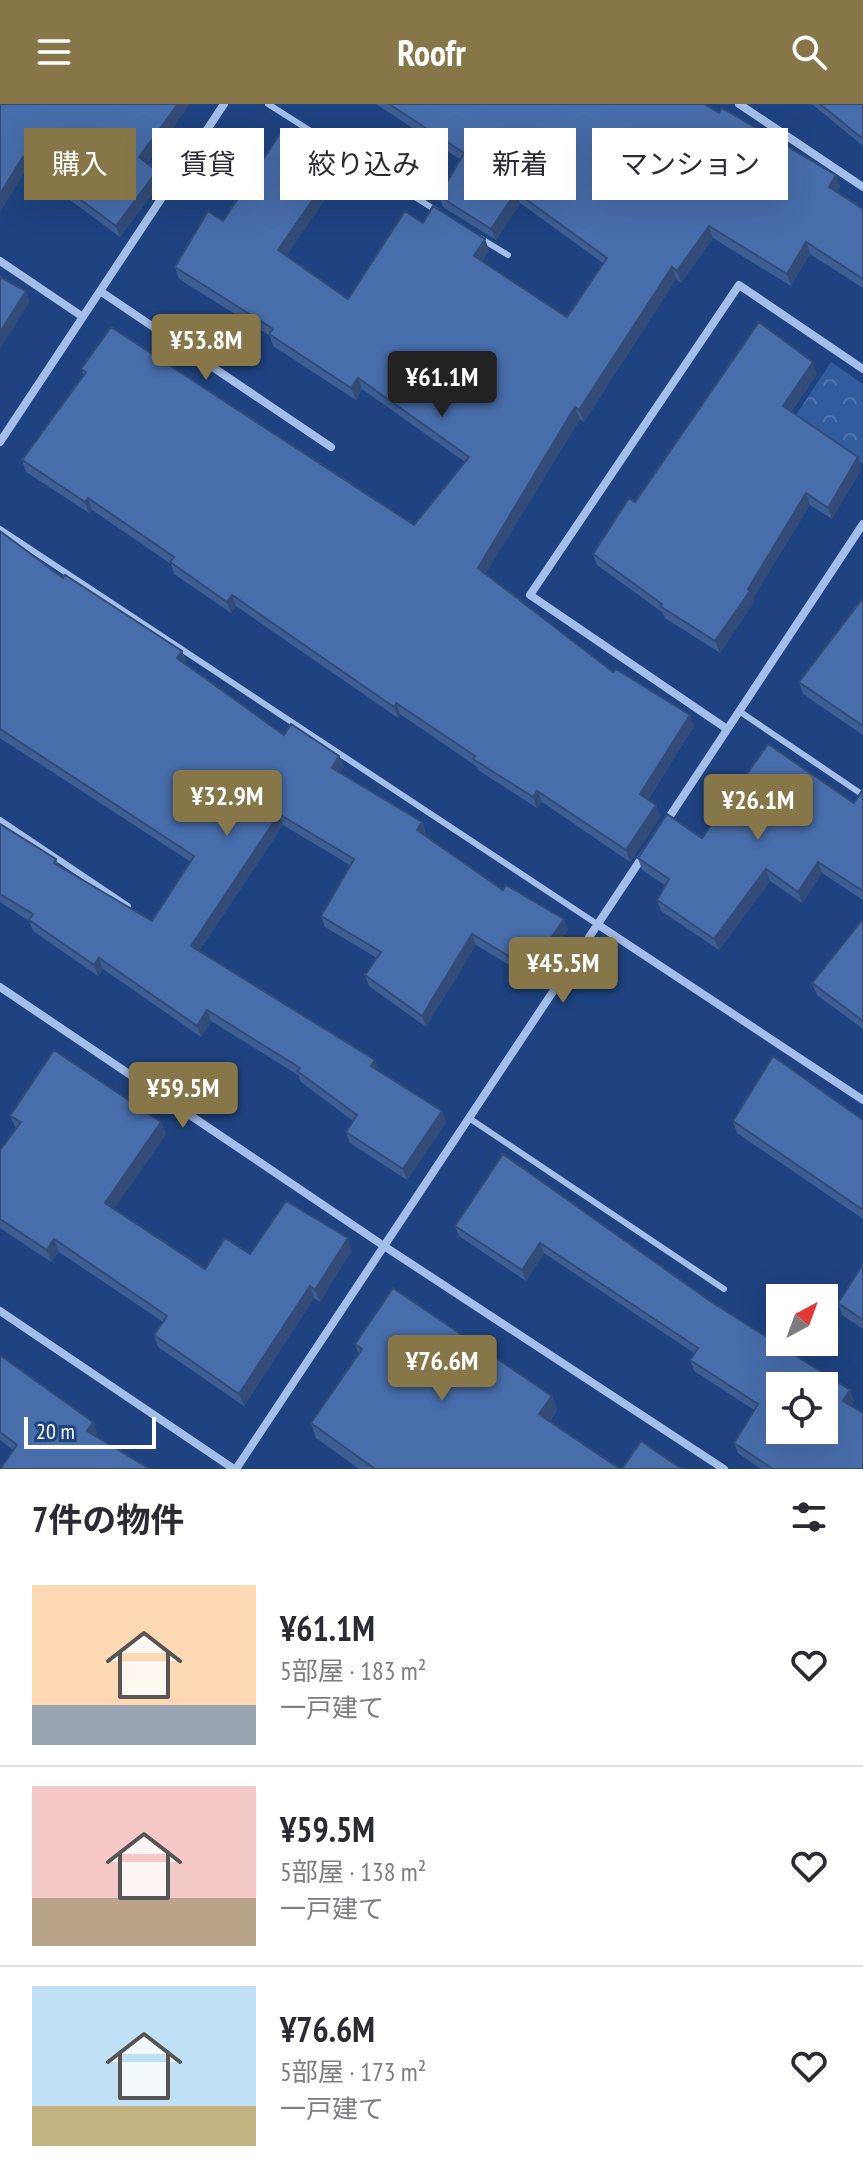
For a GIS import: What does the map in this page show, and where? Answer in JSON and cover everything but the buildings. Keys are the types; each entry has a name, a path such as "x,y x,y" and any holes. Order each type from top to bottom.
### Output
{"street":[{"path":"0,442 224,104"},
{"path":"739,104 863,187"},
{"path":"0,261 83,317"},
{"path":"727,729 530,595 739,285 863,369"},
{"path":"100,291 331,447"},
{"path":"658,833 863,524"},
{"path":"0,1311 235,1469 649,846"},
{"path":"597,924 863,1100"},
{"path":"0,987 384,1246 724,1469"}],"lane":[{"path":"268,104 441,213"},
{"path":"468,230 508,255"},
{"path":"0,529 597,924"},
{"path":"739,711 863,795"},
{"path":"0,820 128,906"},
{"path":"469,1118 724,1289"}],"green space":[{"path":"831,362 863,384 863,464 794,418"}]}
